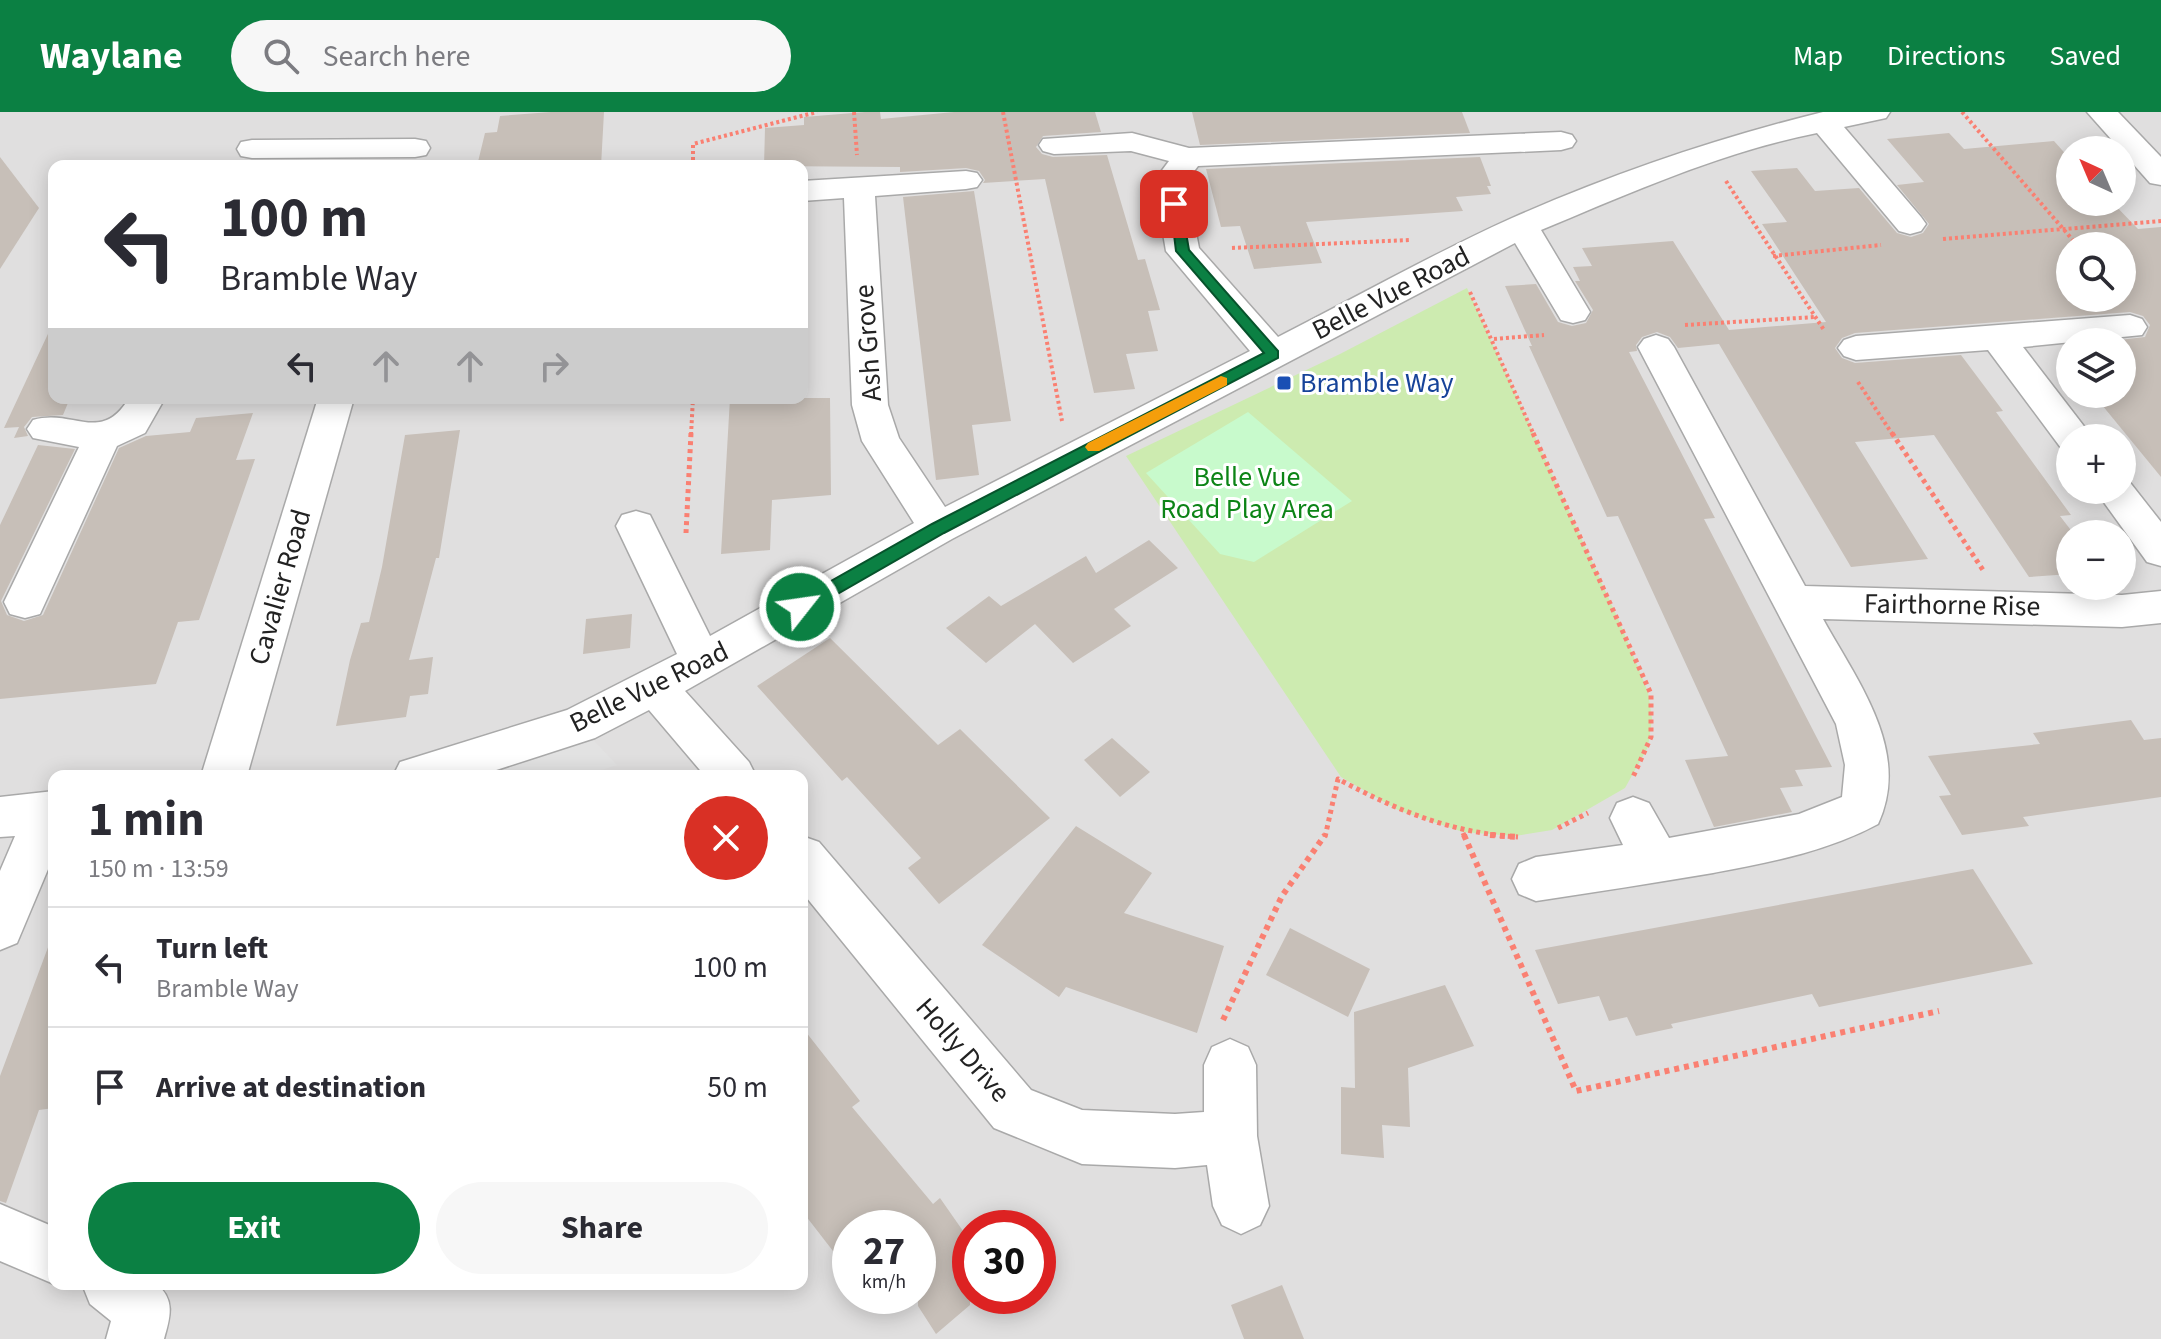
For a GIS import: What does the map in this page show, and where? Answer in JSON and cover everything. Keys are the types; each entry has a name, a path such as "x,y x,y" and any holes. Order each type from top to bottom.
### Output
{"street":[{"name":"Belle Vue Road","path":"435,770 579,725 655,687 938,528 1522,226 1632,181 1757,123 1823,121 1875,112"},
{"path":"2102,112 2161,176"},
{"path":"1823,121 1899,224"},
{"path":"1054,145 1132,142 1189,157 1561,141"},
{"path":"1507,144 1528,167"},
{"path":"253,146 416,146"},
{"path":"1189,157 1170,181 1183,251 1273,355"},
{"path":"808,191 966,180"},
{"name":"Ash Grove","path":"859,187 870,405 881,441 938,528"},
{"path":"1861,211 1899,224"},
{"path":"1522,226 1573,312"},
{"path":"1856,348 1999,340 2130,327"},
{"path":"1999,340 2063,424"},
{"path":"1536,879 1657,862 1789,838 1838,824 1862,810 1869,787 1868,758 1857,722 1656,347"},
{"name":"Cavalier Road","path":"226,770 334,404"},
{"path":"46,429 127,419"},
{"path":"25,602 127,419"},
{"path":"2125,504 2161,551"},
{"path":"636,526 702,663"},
{"name":"Fairthorne Rise","path":"1791,602 2122,611 2161,607"},
{"path":"655,687 728,770"},
{"path":"1620,804 1657,862"},
{"path":"0,817 48,811"},
{"path":"0,927 48,820"},
{"name":"Holly Drive","path":"808,864 1013,1109 1082,1137 1175,1141 1230,1136"},
{"path":"1230,1065 1230,1136 1241,1206"},
{"path":"0,1232 48,1253"},
{"path":"118,1290 143,1310 135,1339"}],"path":[{"path":"693,160 693,144 817,112"},
{"path":"854,112 859,187"},
{"path":"1003,112 1069,460"},
{"path":"1962,112 2064,230"},
{"path":"1939,239 2161,221"},
{"path":"1773,256 1899,224"},
{"path":"1183,251 1412,240"},
{"path":"1453,260 1493,339 1651,694 1655,722 1650,747 1620,804 1552,831"},
{"path":"686,535 693,404"},
{"path":"1230,1065 1213,1042 1282,896 1324,841 1338,779 1398,812 1463,833 1528,836"},
{"path":"1463,833 1576,1091 1939,1011"}],"shaded area":[{"path":"0,112 2161,112 2161,1339 0,1339"},
{"path":"579,725 617,765 602,770 435,770"}],"green space":[{"path":"1467,288 1620,623 1648,692 1652,719 1648,747 1625,788 1552,830 1515,836 1463,832 1398,810 1341,777 1126,456 1340,354"},
{"name":"Belle Vue Road Play Area","path":"1248,412 1352,501 1254,562 1220,554 1146,473"}],"building":[{"path":"604,112 601,160 478,160 485,133 497,132 500,116"},
{"path":"865,112 880,112 881,119 954,112 1095,112 1101,132 1043,136 1036,147 1042,154 1053,157 1107,155 1138,260 1145,259 1160,310 1148,311 1158,351 1126,354 1135,389 1094,393 1045,179 983,183 985,180 979,171 966,168 900,172 900,167 808,166 808,160 764,160 765,128 804,125 804,117"},
{"path":"1192,112 1462,112 1470,133 1200,145"},
{"path":"1949,133 1964,149 2054,141 2056,216 2125,216 2138,229 2161,227 2161,477 2136,446 2136,424 2118,424 2104,408 2136,408 2136,338 2145,337 2150,325 2143,316 2130,312 1855,333 1842,338 1835,348 1842,358 1855,363 1961,355 2003,411 1996,412 2056,494 2056,504 2063,504 2071,515 2060,516 2063,520 2056,520 2056,575 2029,577 1934,435 1855,442 1928,559 1851,567 1719,344 1678,348 1670,337 1657,332 1642,337 1636,345 1637,351 1629,352 1715,518 1704,519 1832,767 1795,770 1803,786 1780,788 1792,812 1714,827 1685,760 1728,756 1618,516 1607,517 1505,286 1536,284 1558,322 1572,326 1586,323 1593,310 1575,281 1580,281 1573,267 1592,266 1582,248 1673,241 1729,330 1826,322 1762,224 1787,222 1751,171 1797,168 1815,191 1859,188 1897,233 1911,237 1923,233 1929,224 1897,185 1924,182 1887,139"},
{"path":"0,157 39,208 0,269"},
{"path":"1480,157 1491,194 1456,197 1463,211 1306,222 1322,263 1254,269 1240,226 1221,227 1206,169"},
{"path":"974,191 1011,421 972,425 979,475 936,480 903,197"},
{"path":"48,334 48,404 68,404 63,415 32,417 24,427 28,436 14,438 19,427 4,428"},
{"path":"808,398 830,398 831,495 772,500 770,550 721,554 730,404 808,404"},
{"path":"253,413 236,460 255,459 199,620 178,622 156,684 0,699 0,525 38,445 75,449 1,601 7,615 24,621 43,615 119,448 146,436 190,432 196,418"},
{"path":"460,430 439,558 436,558 409,660 433,657 428,694 410,696 406,717 336,726 361,623 369,622 405,435"},
{"path":"1149,540 1178,568 1114,609 1131,626 1073,663 1035,624 986,663 946,628 989,596 1001,606 1086,556 1096,573"},
{"path":"632,614 630,648 583,654 586,619"},
{"path":"830,638 938,745 960,729 1050,818 939,904 908,868 921,858 847,777 842,781 757,686"},
{"path":"2131,720 2144,740 2161,738 2161,797 2023,817 2029,826 1962,835 1939,796 1951,795 1928,756 2040,744 2033,733"},
{"path":"1112,738 1150,772 1120,797 1084,760"},
{"path":"1076,826 1152,873 1124,913 1224,946 1197,1033 1066,987 1059,997 982,945"},
{"path":"1973,869 2033,964 1819,1007 1812,994 1671,1024 1673,1028 1636,1036 1627,1017 1609,1021 1599,996 1558,1004 1535,950"},
{"path":"1290,928 1370,969 1348,1017 1266,975"},
{"path":"48,947 48,1109 39,1110 6,1203 0,1201 0,1076"},
{"path":"1445,985 1474,1046 1408,1068 1410,1127 1382,1125 1384,1158 1341,1154 1341,1087 1355,1088 1354,1012"},
{"path":"808,1035 860,1101 852,1107 933,1204 940,1198 952,1215 952,1314 959,1314 936,1334 923,1314 936,1314 936,1210 832,1210 832,1250 808,1219"},
{"path":"1282,1285 1304,1339 1244,1339 1231,1305"}],"slow traffic":[{"path":"1093,447 1221,381"}],"place":[{"name":"Bramble Way","path":"1284,383"}],"route":[{"path":"800,607 938,528 1273,355 1183,251 1174,204"}]}
